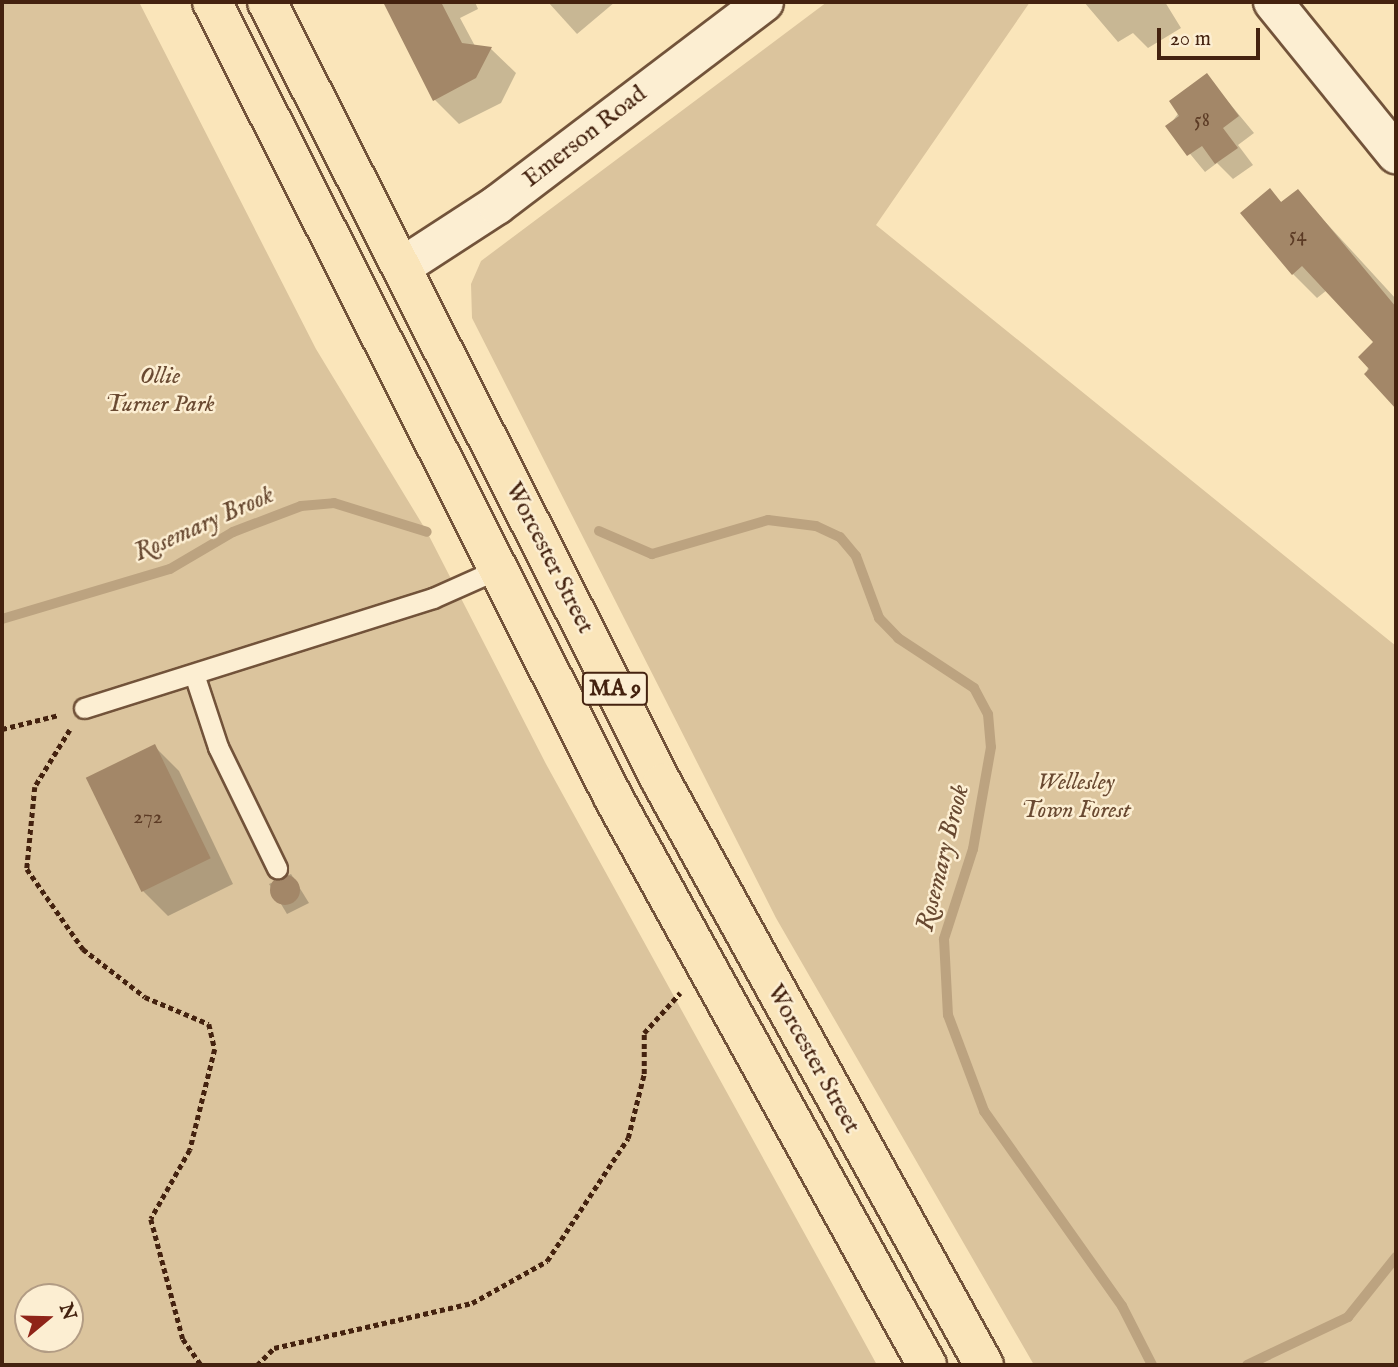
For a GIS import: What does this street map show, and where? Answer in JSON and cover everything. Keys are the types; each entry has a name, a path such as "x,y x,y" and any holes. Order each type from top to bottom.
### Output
{"highway":[{"name":"Worcester Street","path":"212,2 498,569 706,968 927,1365"},
{"name":"Worcester Street","path":"267,2 668,793 984,1365"}],"street":[{"name":"Emerson Road","path":"403,266 497,205 764,2"},
{"path":"1273,2 1396,154"}],"lane":[{"path":"84,708 195,677 433,598 498,569"},
{"path":"195,677 218,747 276,867"}],"path":[{"path":"2,729 84,708"},
{"path":"84,708 35,787 27,869 83,949 120,981 209,1024 215,1049 190,1150 151,1219 183,1339 201,1365"},
{"path":"257,1365 274,1348 472,1303 547,1261 628,1138 644,1074 644,1033 706,968"}],"green space":[{"name":"Ollie Turner Park","path":"2,2 139,2 316,349 427,532 546,764 877,1365 2,1365"},
{"name":"Wellesley Town Forest","path":"827,2 1030,2 876,225 1396,646 1396,1365 1034,1365 776,918 472,318 471,284 481,261"}],"building":[{"path":"383,2 441,2 462,43 492,47 476,78 433,101"},
{"path":"1207,73 1239,116 1223,128 1238,148 1215,164 1202,146 1187,156 1165,126 1179,116 1169,101"},
{"path":"1270,188 1281,202 1298,189 1396,307 1396,409 1364,374 1369,369 1358,357 1373,342 1302,266 1292,275 1240,213"},
{"path":"155,744 211,858 141,892 86,778"},
{"path":"285,875 296,879 300,890 296,901 285,905 274,901 270,890 274,879"}],"waterway":[{"name":"Rosemary Brook","path":"2,619 170,569 233,532 301,506 334,503 427,532"},
{"name":"Rosemary Brook","path":"599,531 652,554 768,520 816,526 840,537 856,556 879,618 898,638 974,688 988,714 991,747 973,849 944,939 948,1015 984,1111 1122,1306 1152,1365"},
{"name":"Rosemary Brook","path":"1247,1365 1348,1317 1396,1257"}]}
